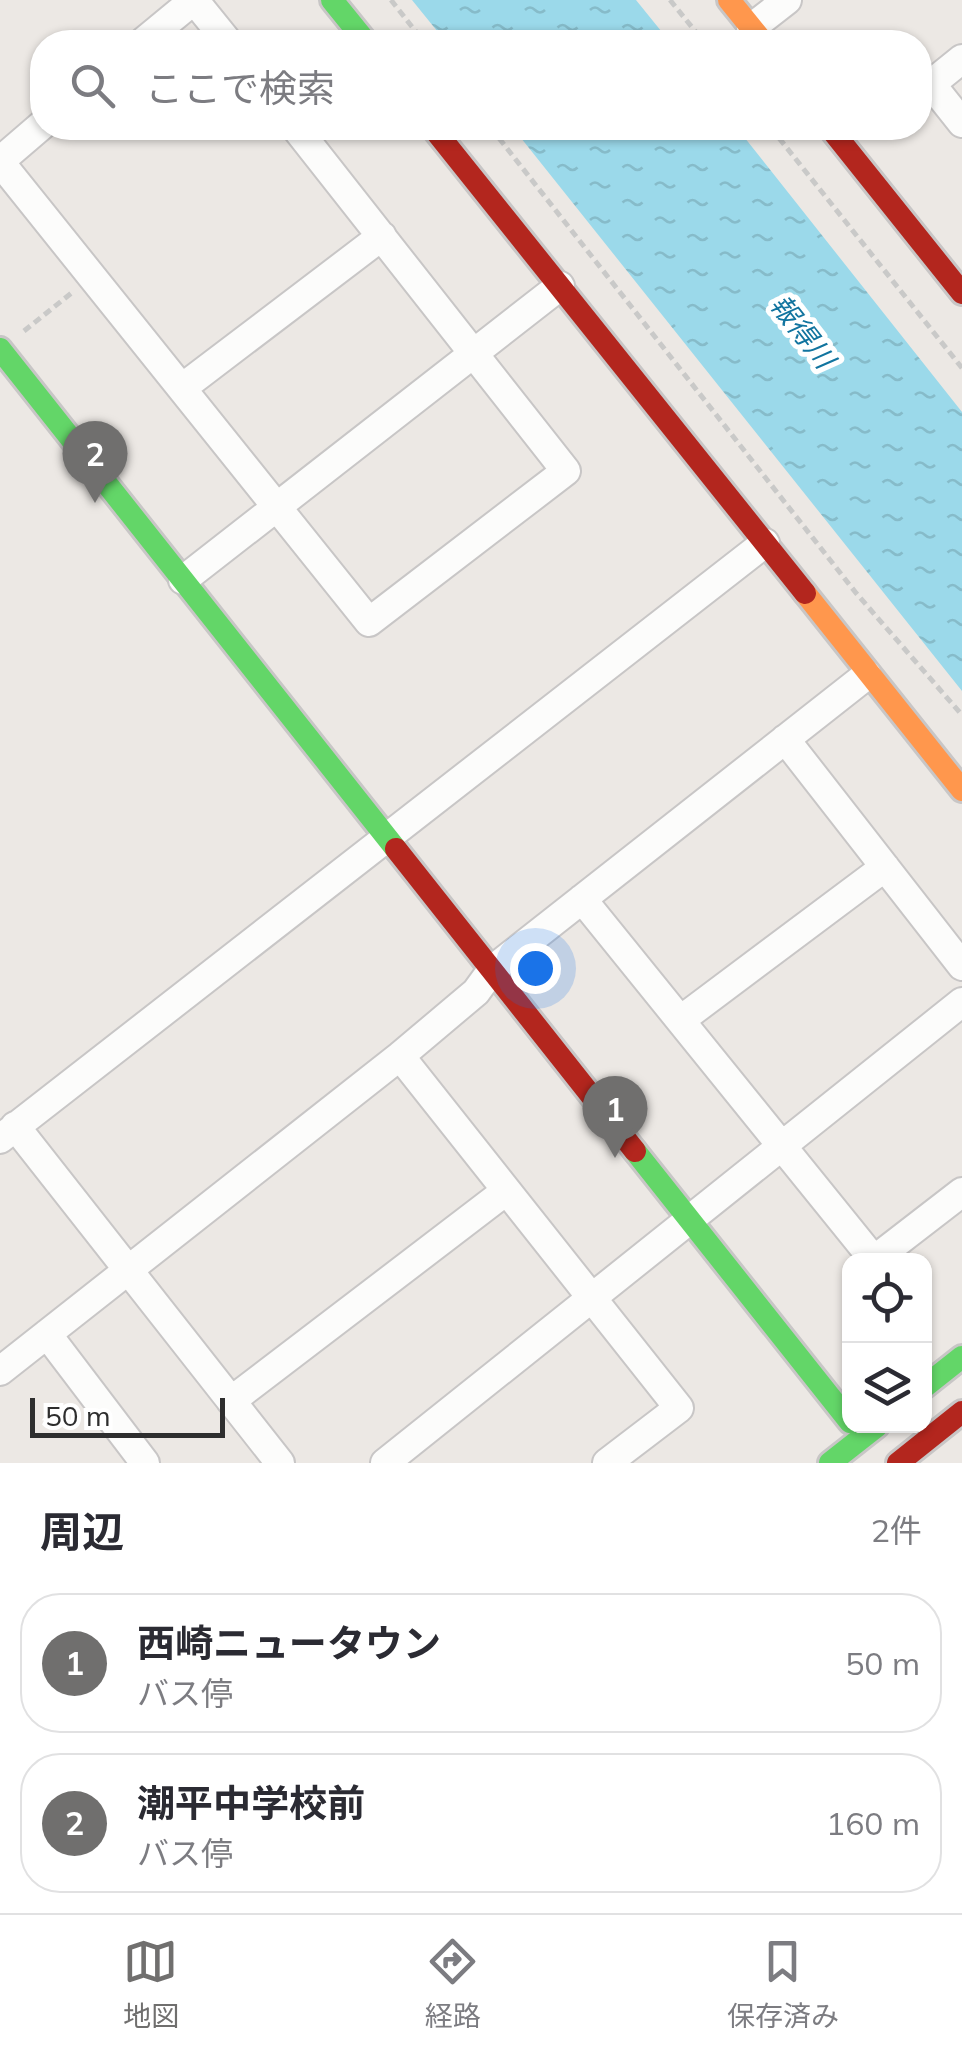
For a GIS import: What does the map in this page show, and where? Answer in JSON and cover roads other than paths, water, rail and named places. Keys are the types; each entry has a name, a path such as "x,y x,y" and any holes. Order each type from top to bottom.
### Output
{"street":[{"path":"158,30 194,0 218,30"},
{"path":"332,0 356,30"},
{"path":"729,0 753,30"},
{"path":"761,30 786,0"},
{"path":"932,83 962,59"},
{"path":"932,85 962,123"},
{"path":"30,135 0,161 368,622 566,472 306,140"},
{"path":"444,140 962,790"},
{"path":"841,140 951,257 962,293"},
{"path":"182,388 382,236"},
{"path":"183,580 560,286"},
{"path":"9,342 183,580 842,1406"},
{"path":"280,1463 130,1268 8,1133 764,543"},
{"path":"0,1371 400,1056 476,992 492,970 867,674"},
{"path":"784,739 962,966"},
{"path":"682,1019 885,867"},
{"path":"582,899 682,1019 779,1148 874,1260 962,1192"},
{"path":"402,1458 592,1298 962,1002"},
{"path":"400,1056 679,1408 607,1463"},
{"path":"231,1401 506,1191"},
{"path":"47,1334 138,1461"},
{"path":"932,1381 962,1357"},
{"path":"898,1463 962,1412"},
{"path":"830,1463 856,1433"},
{"path":"863,1433 882,1463"}],"water":[{"path":"412,0 636,0 660,30 436,30"},
{"name":"報得川","path":"523,140 747,140 962,412 962,691"}],"place":[{"name":"潮平中学校前","path":"95,503"},
{"name":"西崎ニュータウン","path":"615,1158"}]}
